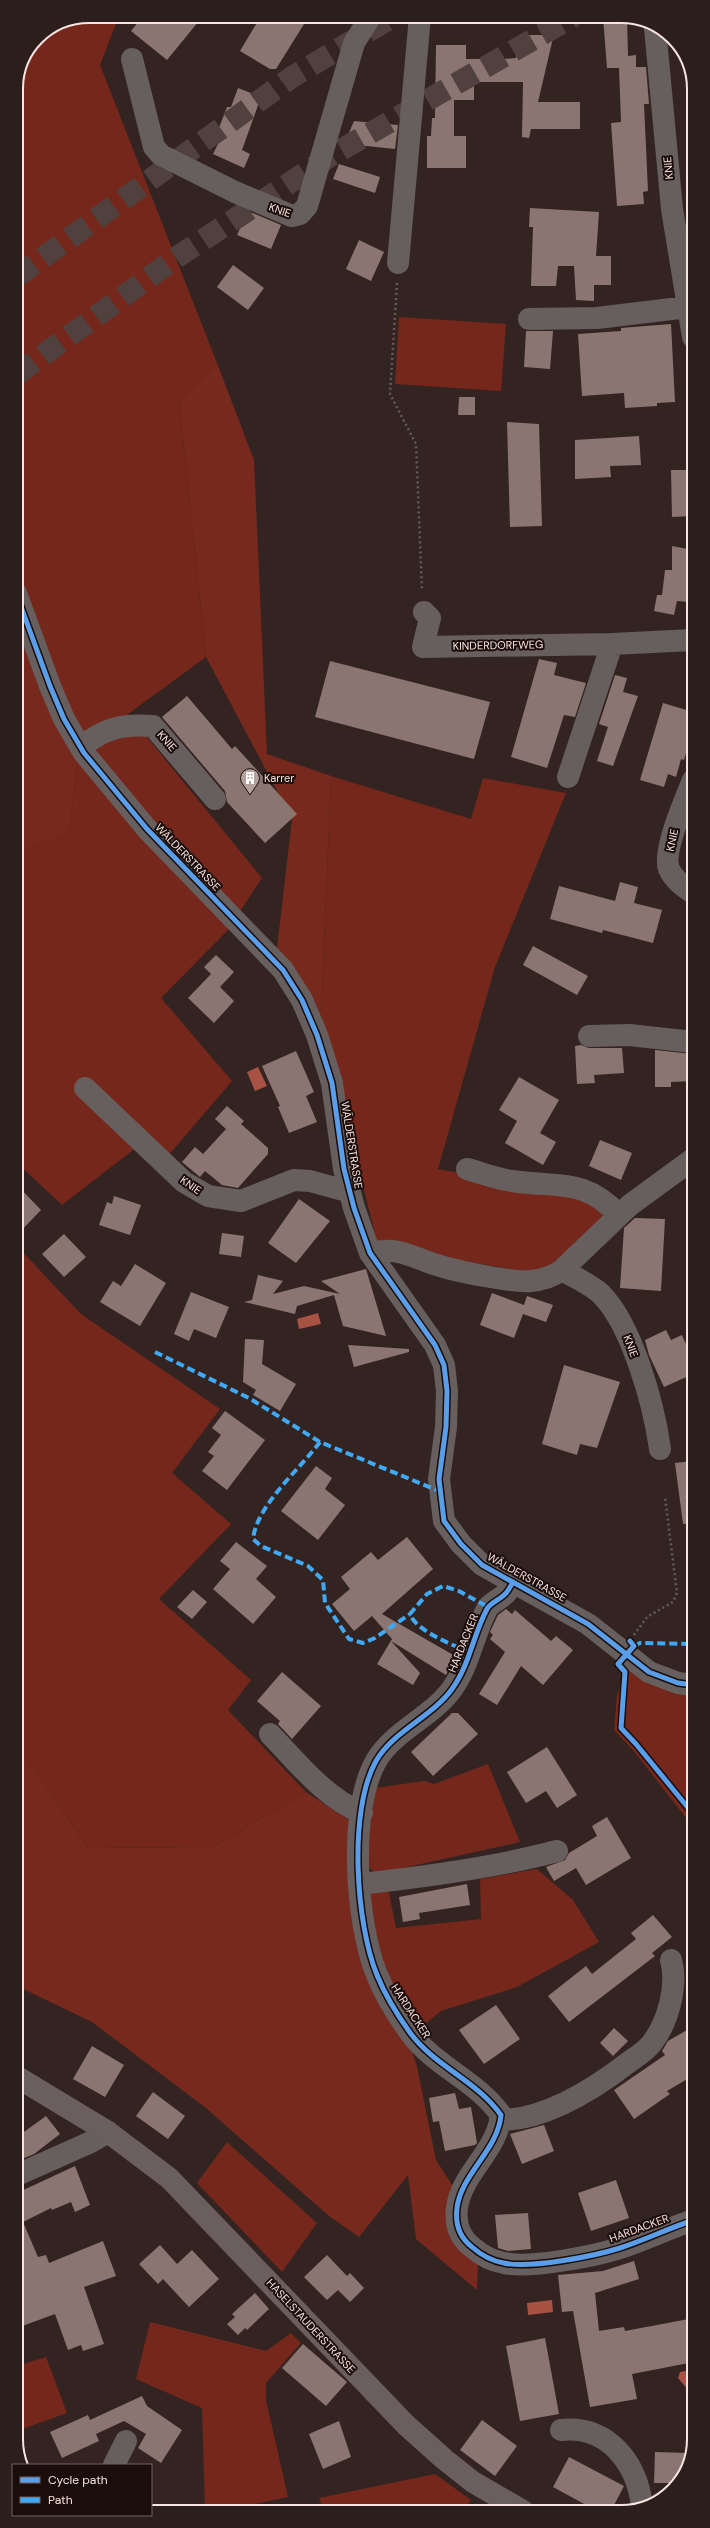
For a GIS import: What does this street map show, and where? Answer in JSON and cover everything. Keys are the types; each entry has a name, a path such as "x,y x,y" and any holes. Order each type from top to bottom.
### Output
{"main road":[{"name":"HASELSTAUDERSTRASSE","path":"23,2080 108,2132 185,2193 406,2425 473,2482 512,2505"}],"street":[{"name":"KNIE","path":"132,59 154,147 161,155 235,192 292,216 300,214 307,206 354,43 367,23"},
{"path":"398,263 419,23"},
{"name":"KNIE","path":"655,33 672,208 687,301"},
{"path":"529,319 597,318 687,307"},
{"name":"WÄLDERSTRASSE","path":"23,612 50,686 64,718 81,747 147,829 283,970 302,1000 317,1035 332,1083 344,1169 370,1253 435,1345 444,1364 447,1391 446,1427 439,1479 444,1521 461,1544 482,1565 588,1624 649,1672 678,1684 687,1684"},
{"name":"KINDERDORFWEG","path":"424,612 430,618 423,647 612,644 687,640"},
{"path":"568,777 612,644"},
{"name":"KNIE","path":"81,747 99,733 136,725 153,726 215,799"},
{"name":"KNIE","path":"687,796 676,824 669,868 680,884 687,889"},
{"path":"589,1036 629,1035 687,1041"},
{"name":"KNIE","path":"85,1088 184,1182 208,1196 241,1201 294,1180 310,1181 350,1192"},
{"path":"370,1253 385,1249 401,1251 450,1269 529,1282 550,1278 562,1270 619,1215 647,1192 687,1163"},
{"path":"467,1169 512,1181 567,1185 600,1197 619,1215"},
{"name":"KNIE","path":"562,1270 599,1292 622,1322 650,1404 660,1449"},
{"name":"HARDACKER","path":"513,1582 504,1595 488,1607 465,1669 451,1691 436,1706 386,1748 376,1762 367,1785 357,1858 359,1884 368,1945 377,1976 394,2007 422,2047 484,2095 501,2115 495,2136 464,2190 457,2206 456,2222 463,2240 481,2255 505,2264 524,2265 560,2260 620,2248 687,2223"},
{"path":"270,1734 317,1783 343,1804 362,1813"},
{"path":"359,1884 451,1872 533,1857 557,1851"},
{"path":"500,2120 531,2116 583,2093 600,2084 651,2045 662,2028 672,1991 674,1971 671,1960"},
{"path":"23,2172 91,2142 108,2132"},
{"path":"561,2430 575,2428 600,2435 622,2453 634,2472 641,2501"},
{"path":"114,2464 126,2441"}],"path":[{"path":"398,263 390,394 416,444 424,612"},
{"path":"641,1624 647,1617 672,1602 677,1592 665,1497"},
{"path":"626,1655 618,1664 625,1672 621,1728 687,1806"}],"shaded area":[{"path":"116,23 100,65 217,363 179,401 206,657 128,714 262,878 227,931 161,998 232,1081 167,1157 137,1147 62,1205 23,1169 23,851 69,832 78,757 23,635 23,89 24,76 34,53 42,42 53,34 76,24"},
{"path":"399,317 506,324 501,391 395,384"},
{"path":"217,363 254,460 267,754 331,776 321,1016 277,948 292,819 206,657 179,401"},
{"path":"23,635 78,757 69,833 23,851"},
{"path":"331,776 471,819 483,778 566,793 495,967 438,1169 591,1197 605,1212 595,1228 568,1257 538,1274 424,1254 377,1242 321,1016"},
{"path":"258,1067 267,1086 255,1091 247,1072"},
{"path":"23,1252 81,1314 220,1409 172,1473 231,1524 159,1599 251,1680 228,1710 306,1792 213,1847 88,1848 23,1753"},
{"path":"318,1313 321,1324 299,1329 297,1319"},
{"path":"629,1665 687,1689 687,1819 633,1750 614,1730 617,1695"},
{"path":"23,1753 88,1848 213,1847 306,1792 352,1822 349,1853 417,2067 436,2160 454,2188 478,2262 477,2290 416,2239 408,2175 359,2237 329,2216 206,2108 92,2022 23,1989"},
{"path":"488,1764 520,1842 376,1874 365,1863 375,1788 424,1781 434,1784"},
{"path":"537,1869 573,1900 599,1942 517,1987 441,2011 419,2029 385,1976 367,1890 388,1888 396,1928 481,1919 480,1879"},
{"path":"227,2142 317,2223 282,2272 197,2183"},
{"path":"552,2300 553,2312 528,2315 527,2303"},
{"path":"150,2322 266,2351 291,2333 301,2343 266,2383 266,2400 288,2497 250,2505 205,2505 202,2408 136,2379"},
{"path":"46,2357 67,2413 23,2429 23,2364"},
{"path":"680,2372 687,2372 687,2389 678,2378"},
{"path":"435,2474 471,2500 467,2505 322,2505 319,2498"}],"building":[{"path":"137,23 197,23 167,60 131,31"},
{"path":"257,23 305,23 276,69 270,69 240,51"},
{"path":"603,23 627,23 628,56 636,55 636,67 646,67 649,104 644,104 648,191 643,192 644,204 617,206 611,123 621,122 619,68 607,68"},
{"path":"525,35 551,35 551,38 553,38 538,102 580,102 580,129 531,129 529,138 522,137 523,82 474,82 474,100 454,100 454,136 466,136 466,168 427,168 427,136 431,136 432,118 435,118 436,45 466,45 466,59 516,58 516,46 522,46"},
{"path":"238,88 261,97 242,150 250,154 244,168 213,154 220,140 215,138 227,107 231,107"},
{"path":"354,121 398,125 395,149 347,144 348,135"},
{"path":"339,164 380,177 375,193 333,179"},
{"path":"530,208 599,212 596,256 611,256 611,285 594,285 594,301 576,300 574,266 558,266 556,286 531,286 533,227 529,227"},
{"path":"248,211 281,225 271,249 237,235"},
{"path":"359,240 384,252 371,281 346,269"},
{"path":"233,265 264,288 248,310 217,287"},
{"path":"671,324 675,402 657,403 657,406 625,408 624,393 582,396 578,334 621,331 621,328"},
{"path":"526,331 553,331 550,369 524,367"},
{"path":"459,397 475,397 475,415 458,415"},
{"path":"507,422 539,424 542,526 510,527"},
{"path":"639,436 641,465 610,466 611,477 575,479 575,440"},
{"path":"671,470 687,470 687,516 672,517"},
{"path":"672,546 687,549 687,602 677,601 674,615 654,611 657,595 662,595 665,570 672,570"},
{"path":"539,659 557,663 554,675 586,683 575,717 564,715 547,768 511,757"},
{"path":"330,661 490,702 474,759 315,717"},
{"path":"615,675 627,678 623,692 638,696 613,766 597,761 608,727 599,724"},
{"name":"Karrer","path":"187,696 232,749 235,746 297,814 265,843 227,802 225,791 162,717"},
{"path":"663,703 687,710 687,750 684,760 681,759 676,777 668,774 664,787 640,780"},
{"path":"620,882 638,887 634,903 662,910 653,943 603,930 602,933 550,919 559,886 615,901"},
{"path":"533,946 588,976 577,995 523,965"},
{"path":"216,955 234,972 220,987 234,1001 214,1023 188,998 211,974 204,967"},
{"path":"581,1045 589,1048 622,1048 624,1073 594,1075 595,1083 577,1084 575,1046"},
{"path":"655,1050 687,1053 687,1081 671,1082 671,1087 655,1087"},
{"path":"296,1051 314,1092 306,1096 317,1122 289,1133 278,1107 280,1106 262,1066"},
{"path":"519,1077 559,1100 540,1133 556,1142 543,1165 505,1143 517,1121 499,1110"},
{"path":"227,1106 244,1121 241,1124 268,1148 268,1154 238,1188 222,1185 205,1171 200,1177 182,1162 195,1147 203,1154 226,1129 215,1119"},
{"path":"600,1140 632,1153 621,1180 589,1166"},
{"path":"23,1191 41,1210 23,1229"},
{"path":"114,1196 141,1205 130,1235 99,1225 107,1202 112,1204"},
{"path":"299,1199 330,1221 296,1263 268,1243"},
{"path":"635,1218 665,1219 661,1291 620,1288 624,1228"},
{"path":"222,1233 244,1236 241,1257 219,1254"},
{"path":"64,1234 86,1257 64,1277 42,1254"},
{"path":"135,1264 166,1283 140,1326 100,1302 113,1281 121,1286"},
{"path":"366,1269 386,1336 343,1326 334,1295 297,1306 295,1314 244,1302 252,1300 258,1275 283,1281 273,1294 304,1286 340,1294 321,1281"},
{"path":"191,1292 229,1307 216,1338 194,1329 189,1341 174,1334"},
{"path":"492,1293 524,1305 527,1296 553,1305 546,1322 523,1314 514,1338 480,1325"},
{"path":"666,1330 671,1340 682,1335 687,1346 687,1377 664,1387 649,1355 645,1340"},
{"path":"245,1339 264,1340 262,1364 296,1384 280,1411 253,1395 256,1390 243,1382"},
{"path":"348,1345 409,1349 409,1352 354,1367"},
{"path":"564,1365 620,1382 597,1448 580,1444 577,1455 542,1444"},
{"path":"225,1411 265,1440 227,1490 202,1471 214,1456 208,1452 221,1435 212,1428"},
{"path":"687,1462 687,1524 683,1524 675,1463"},
{"path":"316,1466 332,1478 325,1489 345,1505 318,1540 281,1511"},
{"path":"407,1537 433,1569 382,1614 455,1656 446,1675 391,1641 420,1673 413,1685 377,1664 392,1639 372,1616 354,1631 332,1604 350,1589 341,1577 371,1552 378,1560"},
{"path":"236,1542 267,1566 256,1579 276,1597 253,1624 213,1589 230,1569 220,1561"},
{"path":"193,1590 207,1602 192,1619 177,1607"},
{"path":"506,1609 512,1614 515,1610 551,1641 556,1636 573,1650 543,1685 521,1666 497,1705 479,1694 505,1652 490,1639 493,1635 490,1632 498,1615"},
{"path":"282,1672 321,1706 292,1739 278,1724 280,1721 257,1701"},
{"path":"452,1713 458,1713 478,1734 433,1776 411,1752"},
{"path":"547,1747 577,1795 557,1808 546,1791 526,1803 507,1772"},
{"path":"607,1817 631,1858 586,1885 576,1868 554,1881 546,1867 565,1860 569,1853 597,1836 592,1826"},
{"path":"467,1884 470,1905 419,1913 420,1919 403,1922 399,1897"},
{"path":"653,1915 672,1937 652,1953 655,1956 569,2022 548,1996 586,1966 592,1974 636,1939 631,1933"},
{"path":"496,2005 520,2039 484,2064 459,2030"},
{"path":"614,2028 628,2041 613,2056 600,2043"},
{"path":"687,2030 687,2079 667,2091 670,2094 634,2119 614,2090 665,2055 662,2051 668,2041"},
{"path":"92,2046 124,2065 105,2097 73,2079"},
{"path":"153,2092 185,2116 168,2139 136,2116"},
{"path":"455,2093 459,2109 471,2107 477,2143 475,2145 445,2151 439,2121 433,2122 429,2098"},
{"path":"46,2116 60,2134 34,2154 23,2159 23,2133"},
{"path":"544,2125 554,2151 522,2164 510,2134"},
{"path":"75,2166 90,2205 75,2212 71,2202 52,2210 51,2208 23,2222 23,2190"},
{"path":"616,2180 629,2218 591,2231 578,2193"},
{"path":"528,2213 531,2249 508,2251 498,2248 495,2215"},
{"path":"23,2222 38,2257 46,2255 49,2263 103,2241 116,2276 84,2287 104,2344 83,2351 81,2345 68,2350 55,2314 23,2326"},
{"path":"160,2245 177,2264 192,2250 219,2279 189,2307 163,2279 158,2284 139,2264"},
{"path":"327,2255 347,2276 350,2273 364,2288 350,2302 338,2290 327,2300 304,2277"},
{"path":"634,2261 639,2279 595,2293 599,2331 624,2327 625,2331 687,2319 687,2363 632,2374 637,2399 590,2407 573,2311 562,2312 558,2275 603,2271"},
{"path":"255,2293 269,2309 247,2330 245,2328 238,2335 227,2324 235,2317 232,2314"},
{"path":"545,2338 559,2414 520,2421 506,2346"},
{"path":"303,2344 347,2382 326,2406 282,2368"},
{"path":"142,2396 147,2406 182,2430 161,2463 138,2448 146,2434 124,2421 96,2434 99,2441 62,2458 50,2432 88,2415 90,2420"},
{"path":"482,2420 517,2446 495,2476 460,2450"},
{"path":"339,2421 351,2457 323,2469 309,2434"},
{"path":"655,2452 685,2453 680,2468 669,2483 654,2483"},
{"path":"569,2457 624,2486 614,2505 586,2505 553,2487"}],"tunnel":[{"path":"23,272 292,77 382,23"},
{"path":"23,370 177,257 332,155 562,23"}],"marked path":[{"path":"155,1352 249,1398 320,1442 439,1491"},
{"path":"320,1442 270,1501 256,1526 253,1539 261,1546 308,1566 323,1580 325,1603 349,1639 363,1643 375,1638 410,1614"},
{"path":"470,1652 436,1637 419,1626 410,1614 427,1594 443,1586 459,1591 488,1607"},
{"path":"634,1646 640,1643 687,1644"}],"cycle path":[{"path":"23,612 50,686 64,719 84,753 147,829 283,970 302,1000 317,1035 332,1083 344,1169 354,1208 370,1253 435,1345 444,1365 447,1391 446,1427 439,1479 444,1521 461,1544 482,1565 588,1624 649,1672 678,1683 687,1684"},
{"path":"513,1582 505,1594 487,1609 463,1670 452,1689 434,1708 402,1732 383,1750 376,1761 367,1782 361,1808 358,1837 358,1868 364,1927 370,1953 377,1975 384,1990 411,2034 432,2056 469,2083 491,2103 501,2115 493,2140 465,2184 457,2208 457,2225 459,2230 464,2239 475,2250 495,2261 504,2263 529,2264 562,2261 595,2255 620,2248 687,2223"},
{"path":"630,1641 634,1646 618,1664 625,1672 621,1728 687,1806"}],"place":[{"name":"Karrer","path":"250,795"}]}
